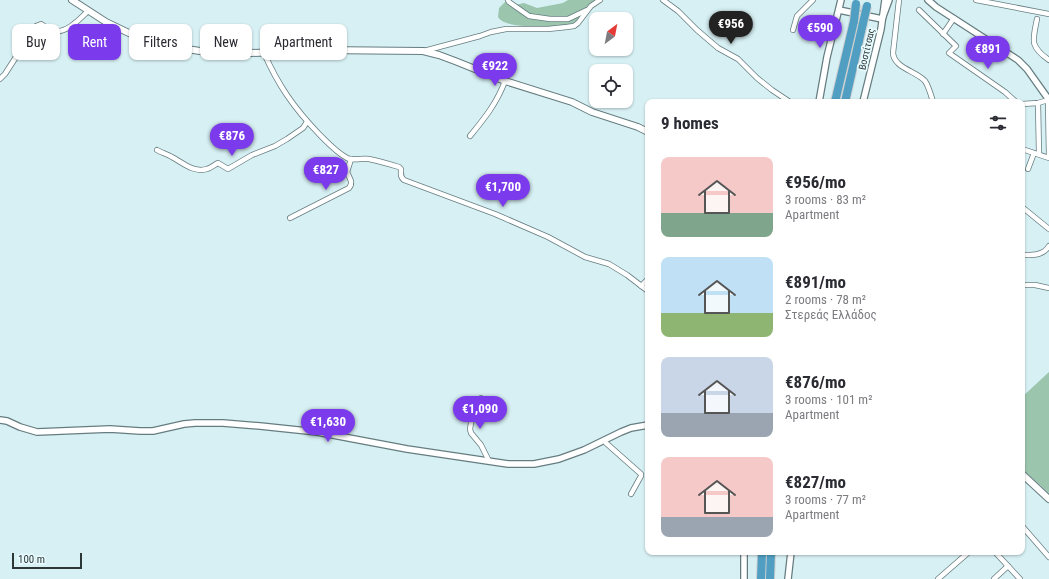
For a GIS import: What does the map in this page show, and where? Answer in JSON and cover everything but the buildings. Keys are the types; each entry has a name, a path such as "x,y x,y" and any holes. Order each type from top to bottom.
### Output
{"highway":[{"path":"836,99 857,2"},
{"path":"847,99 867,3"},
{"path":"761,579 762,555"},
{"path":"770,579 771,555"}],"main road":[{"path":"72,0 88,11 122,30 173,46 200,52 230,54 260,53"},
{"path":"347,50 423,51 439,55 505,81 572,102 592,112 645,130"},
{"path":"1025,477 1049,499"}],"street":[{"path":"508,0 524,13 536,17 568,19 588,10"},
{"path":"423,51 506,29 548,29 574,26 588,10 600,0"},
{"path":"663,0 678,11 718,48 738,59 757,78 786,99"},
{"path":"792,30 797,16 813,0"},
{"path":"820,99 828,50 841,0"},
{"name":"Βοστίτσας","path":"864,99 885,0"},
{"path":"839,10 882,19 889,0"},
{"path":"899,0 893,53 894,57 899,64 918,75 924,81 928,87 932,99"},
{"path":"928,0 934,6 1022,62 1049,100 1049,158 1025,149"},
{"path":"977,0 1049,14"},
{"path":"919,10 956,46 949,53 1013,99"},
{"path":"0,79 5,74 36,26 40,24 44,25 53,31 65,30 88,11"},
{"path":"944,34 954,18"},
{"path":"1037,19 1033,40 1034,45 1039,53 1049,60"},
{"path":"267,60 278,82 291,102 307,122 340,154 351,159 368,159 398,167 401,169 400,175 404,180 476,206 535,231 585,257 614,267 645,289"},
{"path":"470,136 495,104 500,96 505,81"},
{"path":"1025,104 1038,103 1049,100"},
{"path":"1028,169 1036,154 1038,103"},
{"path":"157,150 196,170 209,169 218,163 228,169 252,155 275,146 287,139 303,128 307,122"},
{"path":"290,218 349,188 352,183 347,172 351,159"},
{"path":"1025,209 1049,229"},
{"path":"1025,255 1042,253 1049,246"},
{"path":"641,286 645,282"},
{"path":"1025,285 1035,285 1049,288"},
{"path":"481,398 470,429 488,461"},
{"path":"0,420 7,421 37,432 110,429 153,431 195,423 224,423 260,426 317,432 407,449 508,464 534,464 546,462 584,450 626,430 645,426"},
{"path":"604,440 640,474 631,494"},
{"path":"1025,529 1049,557"},
{"path":"744,555 744,579"},
{"path":"788,579 791,555"},
{"path":"938,579 966,555"},
{"path":"999,555 1020,579"},
{"path":"994,579 1008,566"}],"green space":[{"path":"568,0 596,0 577,20 560,26 538,27 516,25 502,21 498,17 499,8 506,1 515,5 524,3 537,8 563,3"},
{"path":"1049,372 1049,493 1025,472 1025,394"}]}
